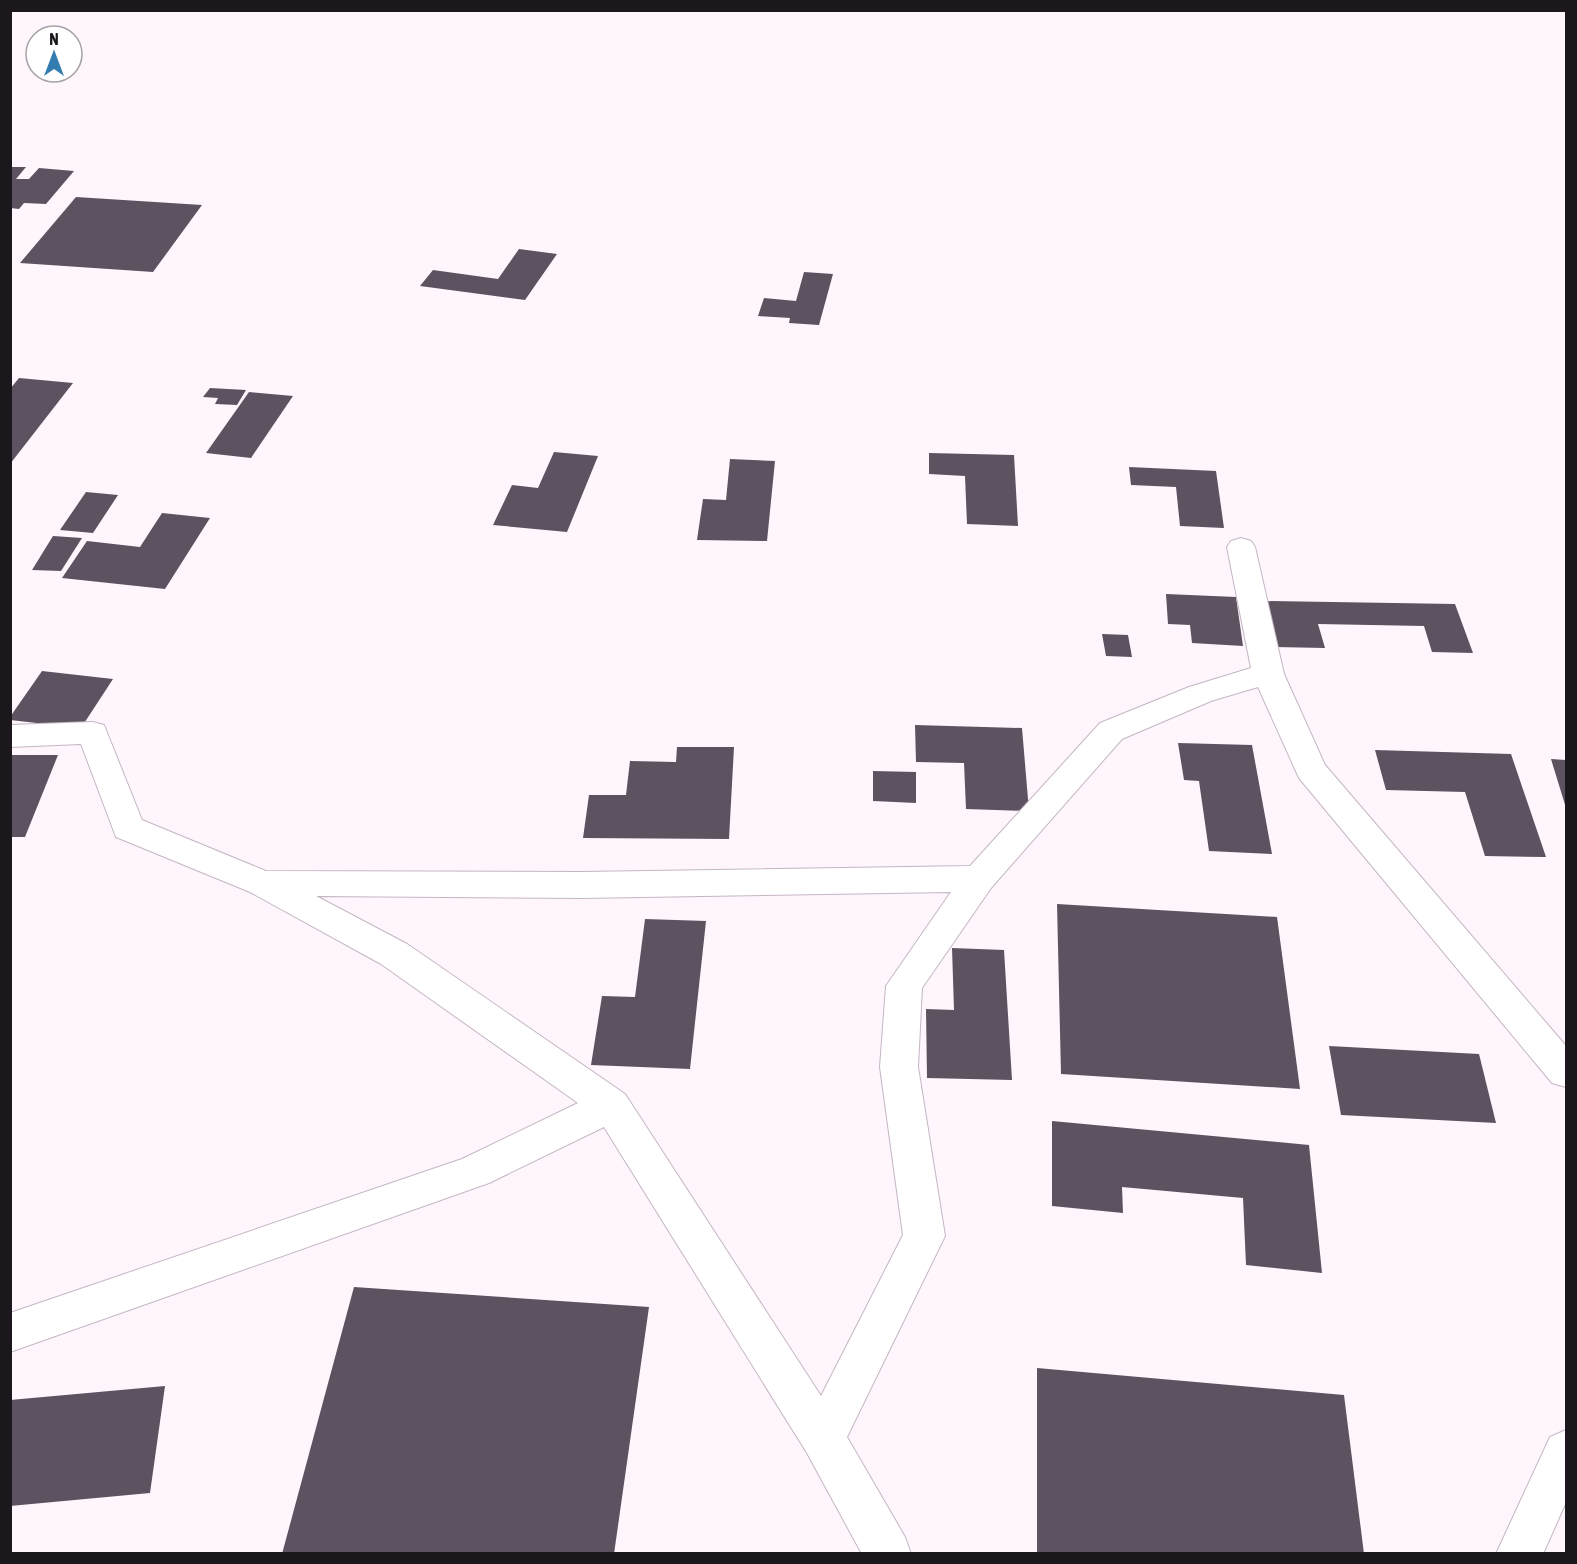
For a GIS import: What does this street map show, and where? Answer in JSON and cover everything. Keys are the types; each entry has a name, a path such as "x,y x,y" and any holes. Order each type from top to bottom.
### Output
{"street":[{"path":"1241,548 1268,674 1311,770 1566,1072"},
{"path":"823,1438 924,1236 899,1067 904,986 979,879 1110,731 1200,694 1268,674"},
{"path":"10,736 93,733 128,828 262,883 394,954 611,1105 823,1438 888,1554"},
{"path":"262,883 582,885 979,879"},
{"path":"10,1334 475,1171 611,1105"},
{"path":"1520,1554 1566,1452"}],"building":[{"path":"10,167 26,167 16,179 29,179 39,168 74,171 46,204 24,203 19,209 10,208"},
{"path":"76,197 202,205 153,272 20,263"},
{"path":"519,249 557,254 525,300 420,286 433,270 498,279"},
{"path":"804,272 833,274 819,325 789,323 790,318 758,316 764,298 796,301"},
{"path":"19,378 73,383 10,464 10,389"},
{"path":"210,388 246,390 237,405 215,404 218,398 203,397"},
{"path":"249,392 293,396 251,458 206,453"},
{"path":"554,452 598,456 567,532 493,525 512,485 538,488"},
{"path":"929,453 1014,455 1018,526 967,524 965,476 929,474"},
{"path":"730,459 775,461 767,541 697,540 703,499 726,500"},
{"path":"1129,467 1216,471 1224,528 1180,526 1176,487 1131,485"},
{"path":"86,492 118,495 93,533 60,530"},
{"path":"162,513 210,518 165,589 62,578 87,541 140,547"},
{"path":"53,536 82,538 61,571 32,570"},
{"path":"1166,594 1236,597 1243,646 1192,643 1190,625 1168,624"},
{"path":"1264,601 1455,604 1473,653 1432,652 1424,626 1318,624 1325,648 1275,647"},
{"path":"1102,634 1128,635 1132,657 1106,656"},
{"path":"42,671 113,679 81,728 10,720"},
{"path":"915,725 1022,728 1029,811 966,809 964,763 916,762"},
{"path":"1178,743 1252,745 1272,854 1209,851 1199,781 1184,780"},
{"path":"677,747 734,747 729,839 583,838 589,795 626,795 630,761 676,762"},
{"path":"1375,750 1511,754 1546,857 1485,856 1465,792 1386,790"},
{"path":"10,755 58,755 25,837 10,837"},
{"path":"1551,759 1566,760 1566,808"},
{"path":"873,771 916,772 916,803 873,801"},
{"path":"1057,904 1277,917 1300,1089 1061,1074"},
{"path":"645,919 706,921 690,1069 591,1065 602,996 635,997"},
{"path":"952,948 1004,950 1012,1080 927,1078 926,1009 954,1010"},
{"path":"1329,1046 1479,1054 1496,1123 1341,1115"},
{"path":"1052,1121 1309,1145 1322,1273 1246,1265 1243,1198 1122,1187 1123,1213 1052,1206"},
{"path":"354,1287 649,1307 614,1554 282,1554"},
{"path":"1037,1368 1344,1395 1364,1554 1037,1554"},
{"path":"165,1386 150,1493 10,1506 10,1400"}]}
